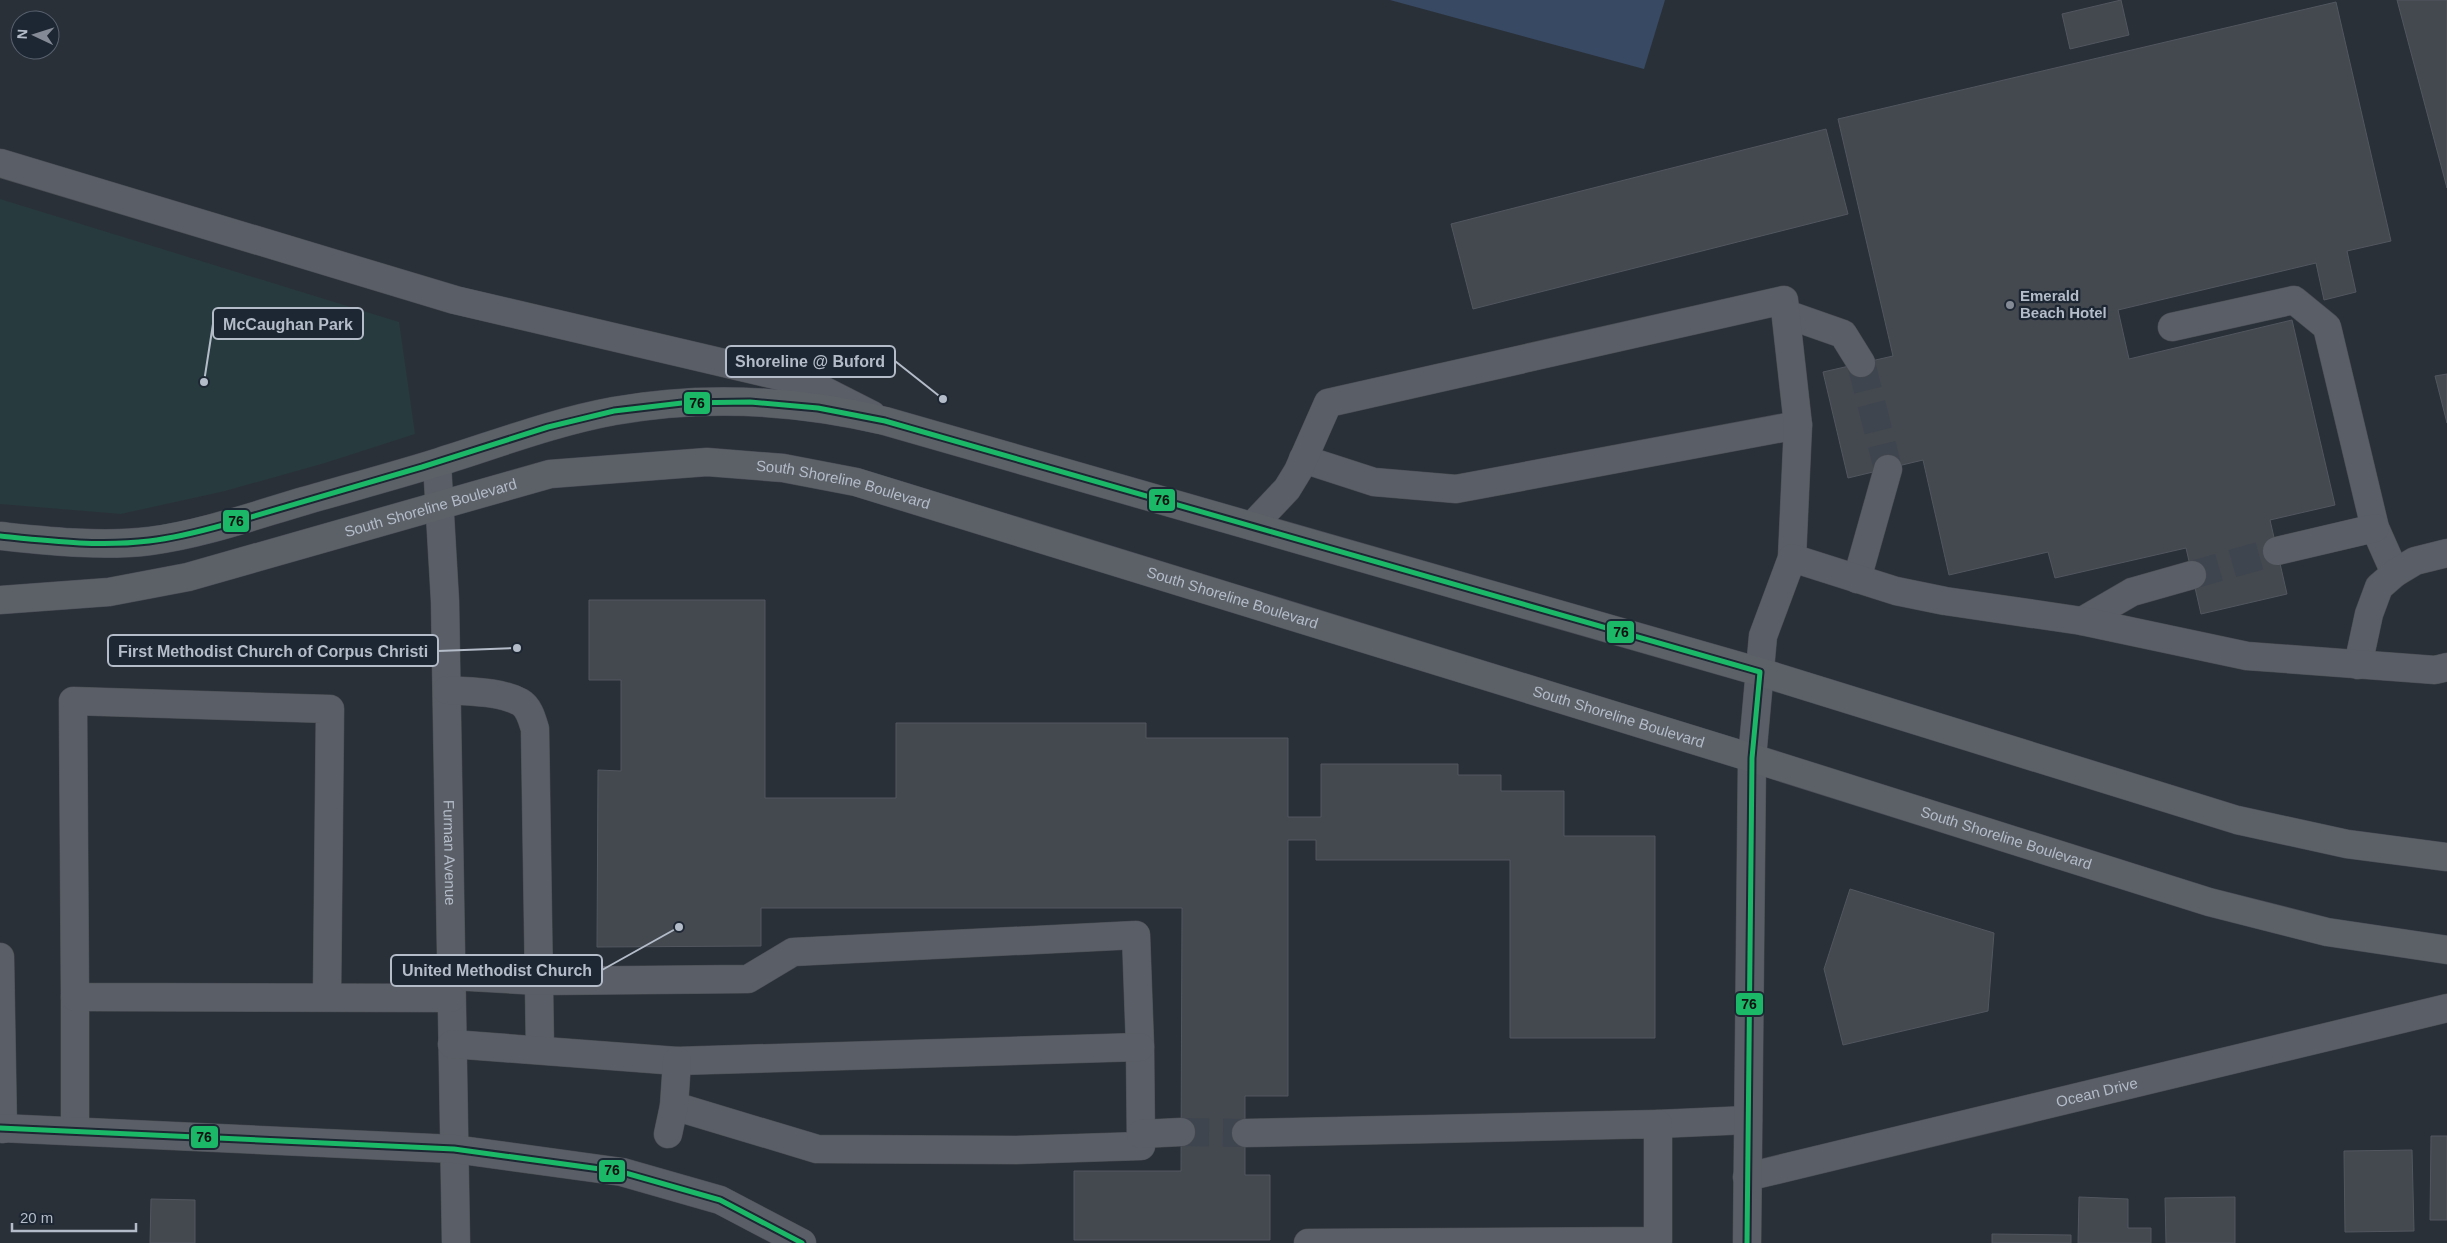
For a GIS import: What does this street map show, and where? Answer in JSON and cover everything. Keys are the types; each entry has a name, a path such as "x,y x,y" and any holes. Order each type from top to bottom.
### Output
{"main road":[{"path":"0,536 108,544 148,541 190,534 437,463 547,427 615,411 695,403 770,401 849,412 885,421 1760,672 2237,820 2348,844 2447,857"},
{"name":"South Shoreline Boulevard","path":"0,600 109,592 188,577 550,474 707,462 783,468 856,482 1752,758 2210,902 2327,932 2447,950"}],"street":[{"path":"0,163 455,300 808,383 885,421"},
{"path":"2172,327 2294,300 2327,327 2375,528 2395,573"},
{"path":"1252,526 1287,489 1303,459 1328,403 1785,307 1843,334 1861,363"},
{"path":"1747,1243 1752,758 1764,636 1792,558 1798,425 1785,307"},
{"path":"1303,459 1374,482 1456,489 1798,425"},
{"name":"Furman Avenue","path":"437,463 447,690 456,1243"},
{"path":"1857,579 1888,469"},
{"path":"2277,551 2375,528"},
{"path":"2358,664 2369,614 2379,587 2395,573 2415,561 2447,554"},
{"path":"1792,558 1896,591 1945,601 2082,621 2247,656 2435,670 2447,667"},
{"path":"2082,621 2132,592 2192,575"},
{"path":"447,690 493,694 521,702 531,714 535,729 540,1050"},
{"path":"75,1131 73,701 330,709 327,997"},
{"path":"75,997 327,997 539,981 748,979 793,952 1136,935 1141,1146 1016,1150 817,1149 674,1106"},
{"path":"0,957 2,1129 454,1149 622,1172 720,1200 802,1243"},
{"name":"Ocean Drive","path":"1747,1177 2447,1008"},
{"path":"452,1044 677,1061 1140,1047"},
{"path":"668,1134 674,1106 677,1061"},
{"path":"1246,1133 1658,1124 1748,1120"},
{"path":"1308,1243 1658,1241 1658,1124"},
{"path":"1141,1134 1181,1132"}],"green space":[{"path":"0,199 399,322 415,434 325,463 225,491 121,514 0,504"}],"water":[{"path":"1390,0 1665,0 1644,69"}],"building":[{"path":"2121,0 2129,35 2070,49 2062,14"},
{"path":"2397,0 2447,0 2447,188"},
{"name":"Emerald Beach Hotel","path":"2336,2 2391,241 2347,251 2356,292 2324,300 2316,263 2118,310 2129,359 2292,320 2335,505 2270,520 2287,594 2201,614 2186,548 2055,578 2048,552 1949,575 1923,460 1848,478 1823,372 1893,356 1838,119"},
{"path":"1826,129 1848,214 1473,309 1451,224"},
{"path":"2447,374 2447,423 2435,376"},
{"path":"589,600 765,600 765,798 896,798 896,723 1146,723 1146,738 1288,738 1288,817 1321,817 1321,764 1458,764 1458,775 1501,775 1501,791 1564,791 1564,836 1655,836 1655,1038 1510,1038 1510,860 1316,860 1316,840 1288,840 1288,1096 1245,1096 1245,1175 1270,1175 1270,1240 1074,1240 1074,1171 1181,1171 1182,908 761,908 761,946 597,947 598,770 621,771 621,680 589,680"},
{"path":"1850,889 1994,933 1988,1011 1843,1045 1824,969"},
{"path":"2431,1136 2447,1136 2447,1220 2430,1220"},
{"path":"2412,1150 2414,1231 2345,1232 2344,1151"},
{"path":"2079,1197 2128,1199 2128,1228 2151,1228 2151,1243 2078,1243"},
{"path":"2235,1197 2235,1243 2166,1243 2165,1198"},
{"path":"151,1199 195,1200 195,1243 150,1243"},
{"path":"1992,1234 2071,1235 2071,1243 1992,1243"}],"tunnel":[{"path":"1861,363 1888,469"},
{"path":"2192,575 2277,551"},
{"path":"1181,1132 1246,1133"}],"transit line":[{"name":"76","path":"0,536 93,543 130,543 169,538 227,524 422,467 548,427 614,411 682,403 750,402 818,408 885,421 1760,672 1752,758 1747,1243"},
{"name":"76","path":"0,1128 454,1149 622,1172 720,1200 802,1243"}],"place":[{"name":"Emerald Beach Hotel","path":"2010,305"},
{"name":"McCaughan Park","path":"204,382"},
{"name":"Shoreline @ Buford","path":"943,399"},
{"name":"First Methodist Church of Corpus Christi","path":"517,648"},
{"name":"United Methodist Church","path":"679,927"}]}
